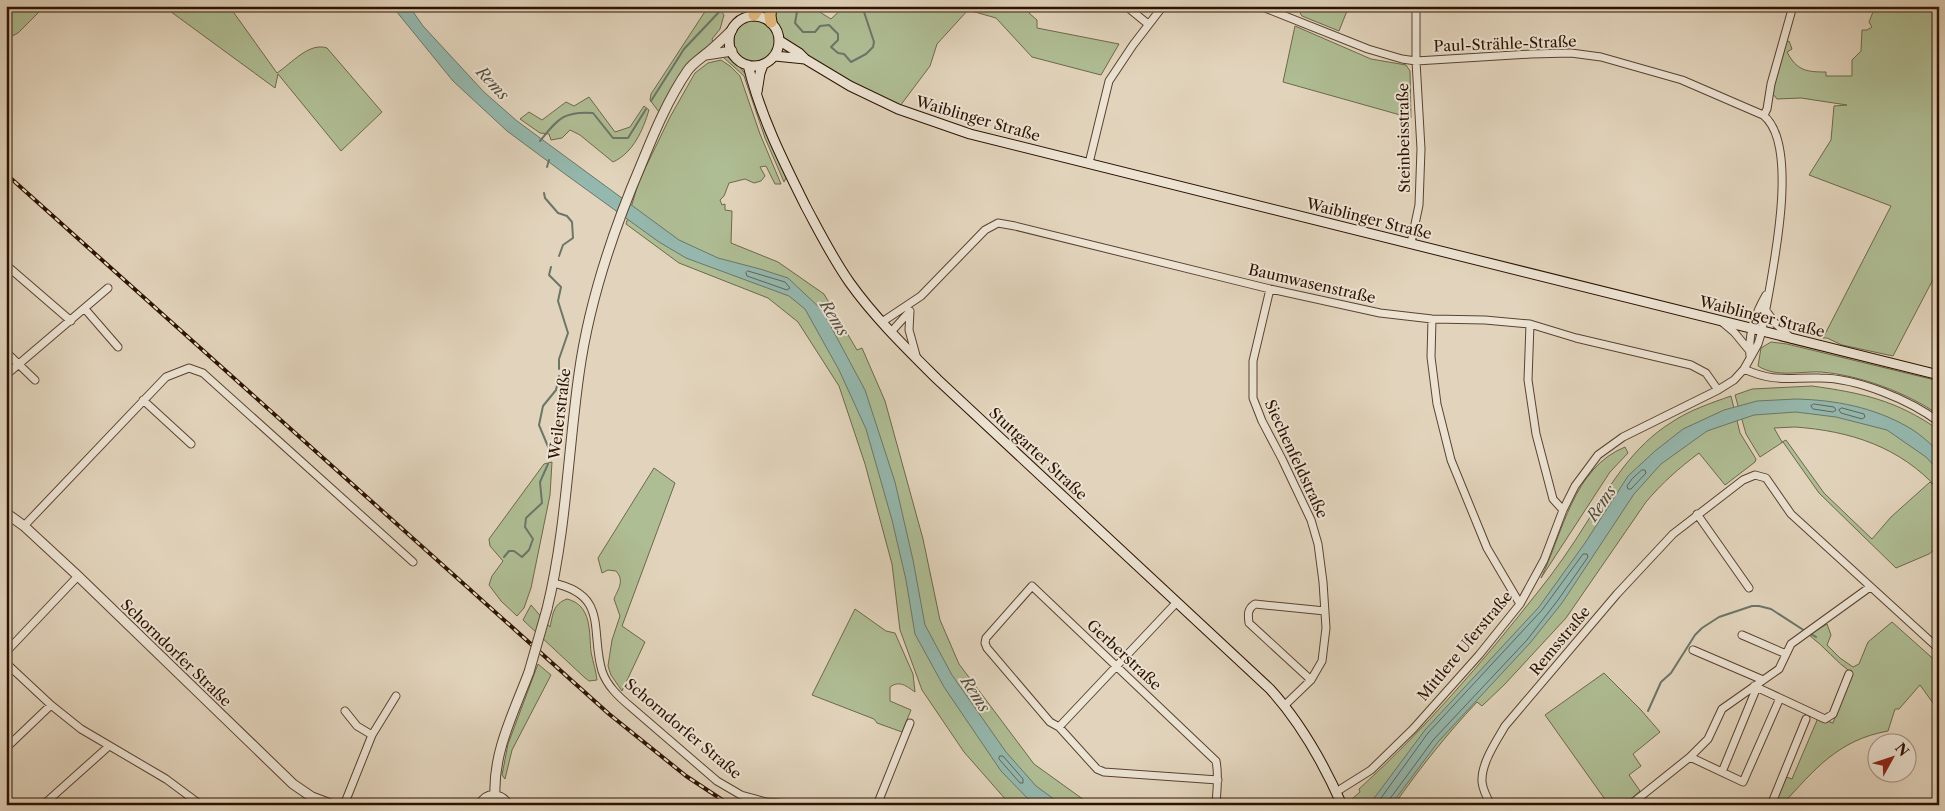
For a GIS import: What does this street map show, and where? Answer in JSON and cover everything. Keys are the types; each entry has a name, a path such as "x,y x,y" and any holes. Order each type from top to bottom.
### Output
{"highway":[{"path":"771,6 771,22"}],"main road":[{"path":"757,92 763,65 775,56 780,41 778,31 771,22 762,17 757,11 742,19 732,30 730,44 736,58 748,66 763,65"},
{"name":"Weilerstraße","path":"495,795 495,775 498,760 529,672 553,583 560,540 579,371 598,278 614,230 657,124 682,78 696,61 724,39 732,30"},
{"name":"Waiblinger Straße","path":"780,41 805,59 879,101 932,122 970,134 1939,375"},
{"path":"705,55 732,51"},
{"name":"Waiblinger Straße","path":"775,56 805,59"},
{"name":"Stuttgarter Straße","path":"748,66 778,151 823,240 850,284 917,359 1245,665 1285,705 1309,740 1341,804"},
{"name":"Schorndorfer Straße","path":"6,513 24,526 78,576 293,784 312,797 333,805"},
{"path":"480,805 486,798 495,795 503,798 508,805"}],"street":[{"path":"1126,6 1148,24"},
{"path":"1089,163 1109,81 1148,24 1163,6"},
{"name":"Steinbeisstraße","path":"1260,6 1368,49 1416,61"},
{"name":"Steinbeisstraße","path":"1411,243 1420,194 1421,149 1416,61 1416,6"},
{"path":"1764,115 1793,6"},
{"name":"Paul-Strähle-Straße","path":"1416,61 1571,53 1601,57 1682,80 1764,115"},
{"name":"Mittlere Uferstraße","path":"1336,792 1371,770 1413,729 1479,655 1520,604 1544,560 1563,510 1575,486 1598,455 1623,437 1718,390 1734,380 1744,369 1758,344 1762,331 1779,232 1782,178 1780,152 1776,136 1764,115"},
{"name":"Baumwasenstraße","path":"891,332 921,296 985,230 998,223 1270,289 1380,313 1432,319 1485,320 1530,324 1576,338 1690,365 1706,373 1718,390"},
{"path":"6,265 71,322"},
{"path":"6,375 71,322 108,288"},
{"name":"Siechenfeldstraße","path":"1270,289 1252,361 1254,398 1262,421 1311,520 1318,544 1326,628 1322,661 1311,680 1285,705"},
{"name":"Mittlere Uferstraße","path":"1750,356 1749,343 1752,329 1761,303 1768,292"},
{"name":"Baumwasenstraße","path":"882,322 921,296"},
{"path":"85,309 118,347"},
{"path":"1765,309 1775,323 1792,339"},
{"path":"910,311 909,330 917,359"},
{"path":"1432,319 1431,357 1437,404 1451,460 1487,548 1520,604"},
{"path":"1720,320 1747,347 1750,356"},
{"path":"1530,324 1528,380 1536,434 1553,500 1563,510"},
{"path":"6,352 35,380"},
{"path":"24,526 166,377 189,368 203,373 413,562"},
{"path":"1744,369 1761,377 1781,379 1822,378 1860,384 1888,394 1939,422"},
{"path":"143,400 191,444"},
{"name":"Remsstraße","path":"1491,805 1485,794 1482,782 1492,748 1505,726 1642,566 1673,534 1743,480 1755,475 1761,475 1769,481 1791,514 1939,649"},
{"path":"1697,514 1749,588"},
{"path":"6,652 78,576"},
{"name":"Schorndorfer Straße","path":"553,583 572,588 587,601 597,623 602,671 607,682 630,707 717,781 741,795 766,802 805,805"},
{"name":"Gerberstraße","path":"1059,727 1050,722 987,648 985,643 986,638 1032,586 1216,761 1218,780 1216,804"},
{"path":"1630,805 1690,757 1708,739 1722,709 1756,687 1779,669 1791,644 1870,587"},
{"path":"1177,602 1059,727 1092,764 1104,772 1218,780"},
{"path":"1311,680 1249,623 1248,613 1255,604 1325,611"},
{"path":"1742,635 1786,654"},
{"path":"1693,650 1763,680"},
{"path":"6,663 80,729 166,779 201,805"},
{"path":"1756,687 1825,719 1833,714 1849,674"},
{"path":"1722,772 1756,687"},
{"path":"344,805 372,735 396,696"},
{"path":"1690,757 1743,782 1780,698"},
{"path":"7,747 51,705"},
{"path":"345,711 357,726 372,735"},
{"path":"1771,805 1806,719"},
{"path":"877,805 910,723"},
{"path":"43,805 108,746"}],"green space":[{"path":"6,6 45,6 18,33 8,38 6,37"},
{"path":"163,6 229,6 277,73 307,51 320,47 327,48 382,112 341,151 278,74 275,88"},
{"path":"712,6 717,6 724,15 720,29 712,39 713,43 702,50 687,65 675,82 659,112 650,100 651,94 704,13"},
{"path":"775,6 810,6 831,19 845,6 1032,6 1034,8 1029,13 1037,20 1037,28 1119,44 1101,75 1032,57 996,18 968,10 937,44 930,66 900,106 853,84 786,42 775,20"},
{"path":"1303,6 1349,6 1339,31 1302,16 1300,13"},
{"path":"1872,6 1939,6 1939,268 1893,356 1842,345 1823,338 1891,206 1809,175 1831,140 1834,106 1847,105 1801,98 1777,99 1772,93 1785,43 1789,41 1792,49 1787,52 1799,67 1813,72 1826,72 1826,76 1852,76 1852,60 1861,51 1862,30 1872,27 1869,22 1873,12"},
{"path":"759,20 767,23 773,29 776,41 773,53 767,59 751,62 743,59 737,53 734,37 737,29 743,23"},
{"path":"1295,26 1371,59 1406,65 1410,71 1411,118 1283,82"},
{"path":"725,55 737,63 746,75 769,139 786,178 784,182 765,138 744,76 723,57"},
{"path":"721,60 740,76 760,134 781,184 775,184 766,166 760,167 765,176 761,181 754,183 745,179 729,183 724,196 720,200 722,205 725,204 725,210 732,211 731,243 778,262 824,294 857,350 862,348 885,401 923,539 940,620 959,664 1034,764 1091,805 1013,805 1007,801 964,752 922,690 900,630 892,564 865,464 839,386 798,322 768,298 679,263 626,224 639,181 670,117 695,73 708,63"},
{"path":"589,97 615,132 630,127 644,106 649,110 644,125 632,147 613,162 580,135 570,130 562,138 551,140 549,134 540,133 520,119 529,112 542,120 566,102 574,106"},
{"path":"1771,342 1787,344 1939,381 1939,415 1913,399 1867,381 1821,372 1781,373 1765,370 1758,366 1761,348"},
{"path":"1812,386 1863,395 1908,411 1939,430 1939,546 1929,554 1896,568 1819,493 1783,442 1760,457 1746,434 1735,395 1752,389","holes":["1774,428 1816,429 1855,437 1891,452 1908,462 1938,489 1930,482 1891,517 1872,539 1824,493 1786,440 1782,442"]},
{"path":"1731,396 1740,433 1756,459 1755,462 1725,485 1699,453 1678,470 1646,502 1566,618 1482,706 1477,702 1434,752 1394,805 1352,805 1352,799 1360,792 1359,789 1429,720 1474,670 1544,585 1614,480 1634,454 1658,432 1679,418 1701,407"},
{"path":"1625,447 1628,453 1610,472 1541,578 1581,486 1593,470 1607,457"},
{"path":"552,462 550,495 531,588 524,608 517,616 501,601 489,585 492,576 503,561 490,546 489,539 544,464"},
{"path":"654,468 675,483 622,626 645,642 622,691 611,675 608,666 612,640 620,616 614,599 620,585 620,578 616,571 608,570 602,573 598,558"},
{"path":"567,599 581,607 588,620 591,652 597,680 589,681 584,677 523,620 531,605 550,627 556,607"},
{"path":"855,609 886,631 895,633 913,674 915,692 900,684 890,687 890,701 911,710 902,732 812,695"},
{"path":"1892,622 1939,664 1939,697 1933,703 1920,685 1899,709 1895,709 1888,731 1868,734 1868,736 1841,749 1817,768 1782,805 1775,805 1786,777 1792,779 1818,718 1833,723 1852,673 1809,635 1827,624 1831,635 1827,645 1840,658 1853,667 1859,664 1868,642"},
{"path":"538,664 551,675 512,750 505,779 502,775 508,744"},
{"path":"1604,673 1660,732 1633,754 1641,766 1629,775 1640,791 1624,805 1609,805 1545,715"}],"water":[{"path":"392,6 409,6 423,26 484,92 517,121 679,240 718,258 788,278 822,310 865,390 895,482 913,560 925,625 952,675 1006,752 1036,786 1062,805 1034,805 1001,771 944,687 915,634 906,580 892,520 866,429 839,370 805,309 789,296 686,258 659,242 565,174 507,131 453,81"},
{"path":"1796,399 1854,406 1895,420 1916,432 1939,451 1939,471 1926,457 1887,430 1836,417 1796,412 1754,415 1707,431 1661,464 1634,494 1562,603 1530,643 1438,742 1391,805 1369,805 1425,730 1539,607 1585,543 1628,476 1683,429 1724,410 1757,401"}],"waterway":[{"path":"798,6 795,23 803,32 815,32 820,26 829,25 838,34 838,40 831,47 838,53 844,54 851,62 866,54 873,47 874,42 862,6"},
{"path":"651,101 684,49 720,11"},
{"path":"540,141 557,122 575,113 593,113 613,138 628,138 646,109"},
{"path":"547,167 549,160"},
{"path":"544,193 545,198 558,213 567,216 572,222 573,238 563,245 559,256"},
{"path":"551,267 549,275 561,287 558,301 568,333 559,359 559,369"},
{"path":"549,456 549,449 539,425 543,406 556,390 559,376"},
{"path":"504,557 509,551 514,551 522,557 529,550 533,539 525,527 526,518 542,503 540,482 548,464"},
{"path":"1648,711 1661,682 1671,673 1695,635 1719,617 1752,606 1759,606 1771,609 1805,631"},
{"path":"1809,633 1816,637"}],"railway":[{"path":"6,174 609,714 686,776 730,805"}],"water label":[{"name":"Rems","path":"493,83"},
{"name":"Rems","path":"835,318"},
{"name":"Rems","path":"1601,503"},
{"name":"Rems","path":"976,694"}]}
